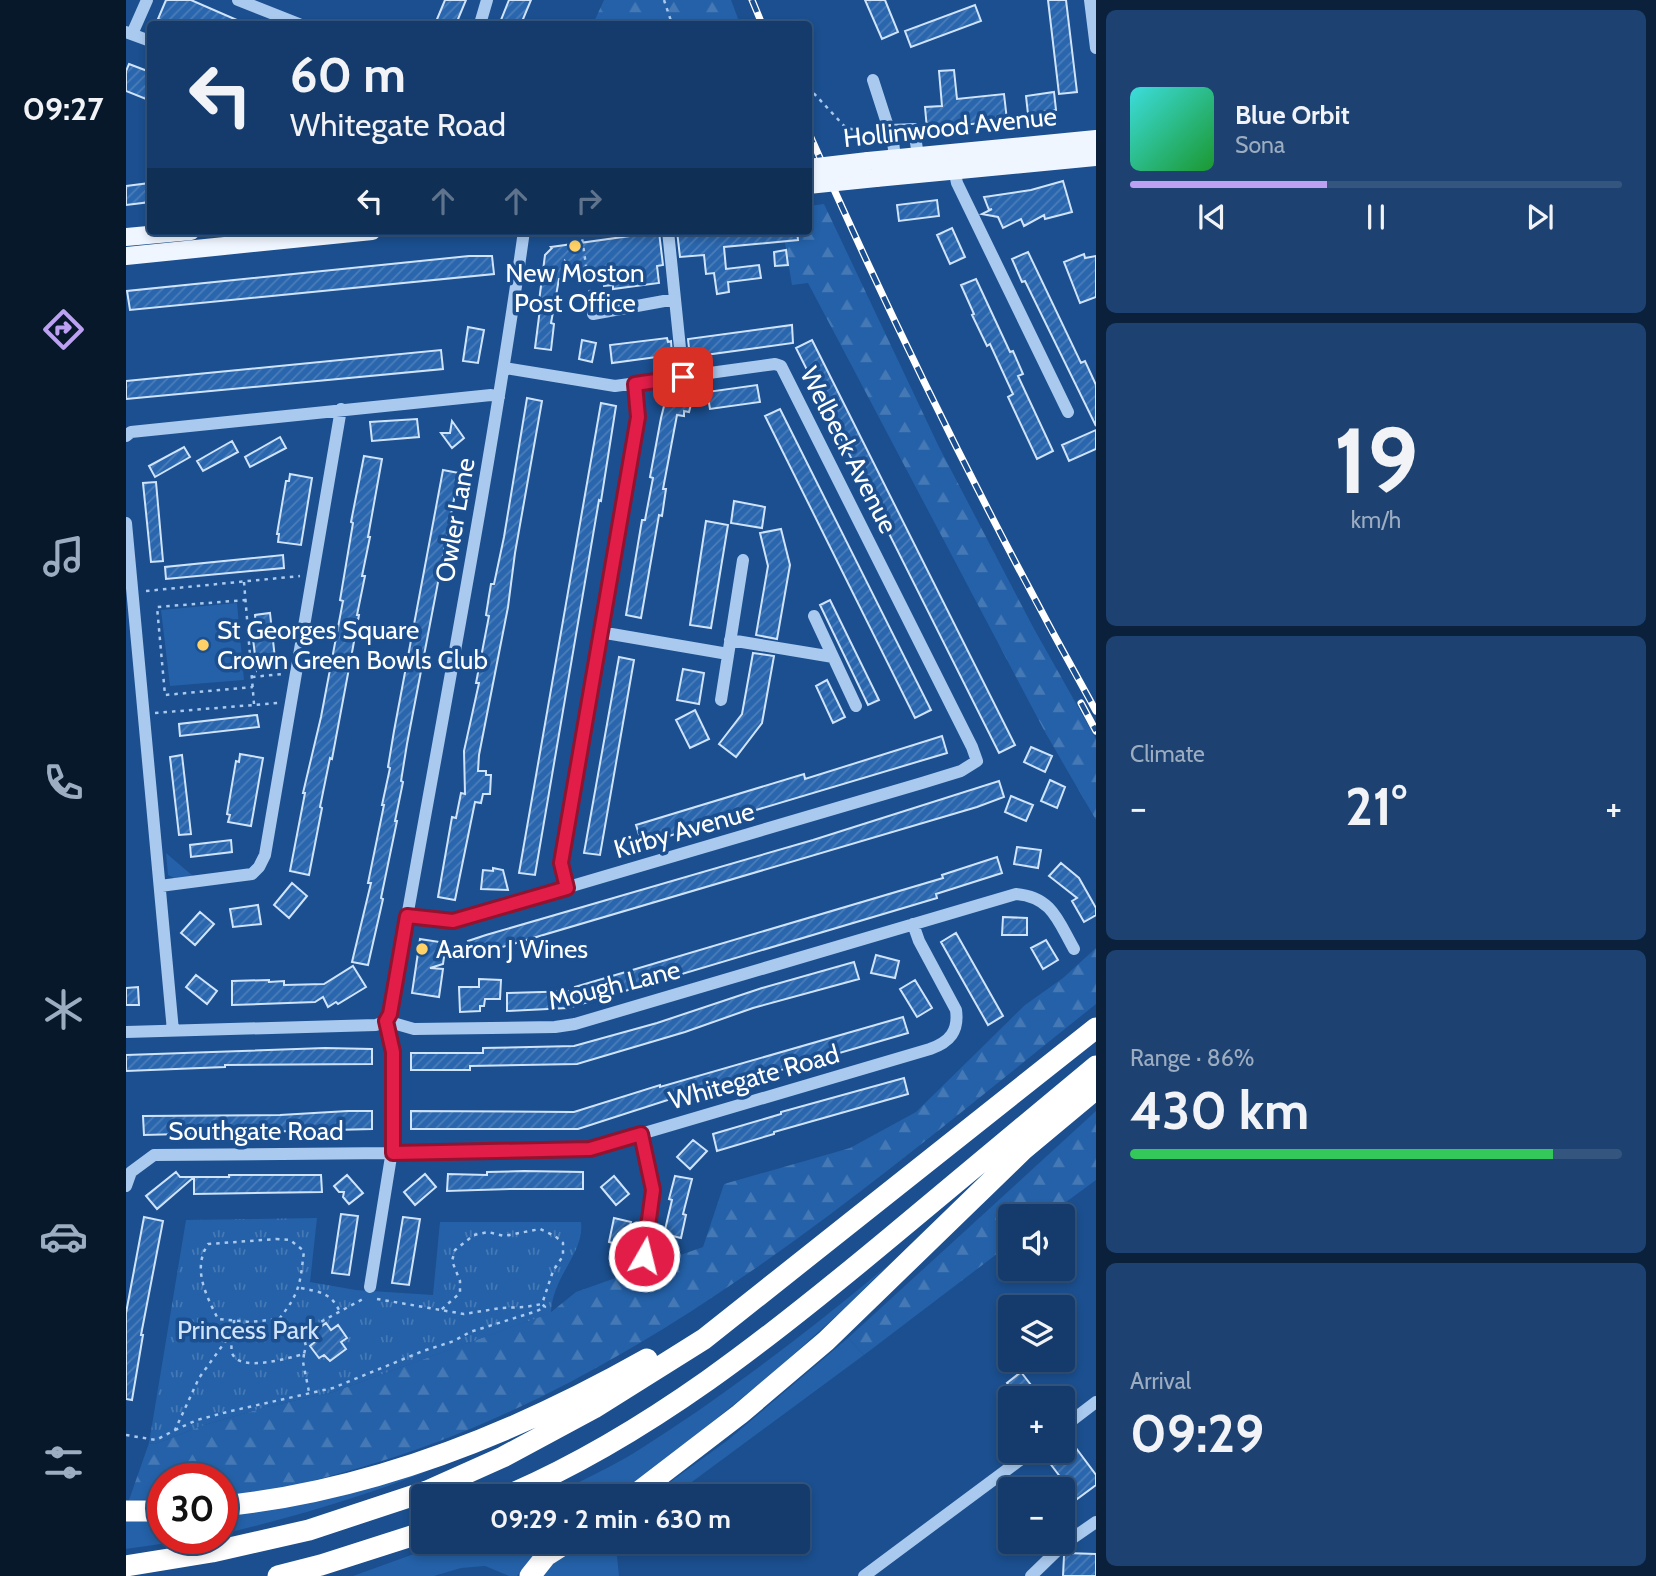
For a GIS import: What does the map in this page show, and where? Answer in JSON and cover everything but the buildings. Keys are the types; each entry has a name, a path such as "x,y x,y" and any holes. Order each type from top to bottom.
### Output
{"highway":[{"path":"126,1566 212,1552 309,1530 427,1491 503,1457 594,1408 704,1339 1096,1028"},
{"path":"530,1484 612,1442 723,1370 799,1313 1096,1066"},
{"path":"649,1484 718,1432 826,1341 1023,1150 1096,1089"},
{"path":"238,1504 345,1485 460,1449 516,1426 594,1389 652,1356 831,1238"},
{"path":"126,1511 147,1511"},
{"path":"278,1576 411,1536"},
{"path":"530,1576 549,1554"}],"main road":[{"name":"Hollinwood Avenue","path":"953,162 1096,139"},
{"name":"Hollinwood Avenue","path":"812,168 868,161 896,167 953,162 1096,157"},
{"name":"Hollinwood Avenue","path":"812,185 876,178 896,167"},
{"path":"126,237 148,235"},
{"path":"126,256 333,235"}],"street":[{"path":"147,0 129,33 147,40"},
{"path":"238,0 291,21"},
{"path":"481,21 487,0"},
{"path":"1092,8 1096,48"},
{"path":"873,80 896,167"},
{"path":"886,132 914,129 919,165"},
{"path":"953,162 957,183 1068,412"},
{"name":"Owler Lane","path":"386,1021 390,1014 505,368 523,235"},
{"path":"668,235 683,377"},
{"path":"593,314 675,299"},
{"name":"Welbeck Avenue","path":"505,368 615,386 775,364 785,370 972,747 977,761 971,766"},
{"path":"567,888 561,863 638,417 635,384"},
{"path":"126,436 131,432 341,410 491,395 499,397"},
{"path":"160,886 252,874 265,855 341,410"},
{"path":"126,523 173,1031"},
{"path":"721,700 743,560"},
{"path":"814,617 856,706"},
{"path":"600,632 728,654"},
{"path":"730,640 833,657"},
{"name":"Kirby Avenue","path":"407,916 453,921 922,783 971,766"},
{"name":"Mough Lane","path":"126,1032 376,1025 386,1021 400,1027 414,1028 555,1027 575,1024 1016,894 1030,895 1043,901 1053,912 1074,949"},
{"name":"Whitegate Road","path":"393,1153 590,1149 942,1045 954,1033 958,1020 956,1010 919,941 913,924"},
{"path":"370,1287 393,1153 393,1052 386,1021"},
{"path":"641,1134 653,1190 644,1256"},
{"name":"Southgate Road","path":"128,1182 131,1172 154,1155 393,1153"},
{"path":"1075,1418 1096,1402"},
{"path":"864,1576 1015,1463"},
{"path":"1031,1576 1064,1544 1096,1522"}],"path":[{"path":"664,0 671,21"},
{"path":"812,91 846,128 886,132"},
{"path":"582,235 593,314"},
{"path":"140,592 307,576"},
{"path":"244,582 254,705"},
{"path":"246,600 157,607 165,695 253,687"},
{"path":"153,651 161,650"},
{"path":"252,677 290,673"},
{"path":"151,714 285,702"},
{"path":"126,1435 156,1440 197,1420 333,1388 454,1341 470,1332 530,1314 545,1307 542,1304 553,1271 563,1256 563,1243 555,1236 540,1230 503,1236 488,1232 474,1235 455,1250 452,1261 460,1281 460,1293 441,1310"},
{"path":"279,1320 250,1322 218,1319 207,1297 201,1274 201,1255 208,1244 290,1240 304,1251 300,1288 279,1320 281,1332"},
{"path":"370,1287 378,1300 464,1314 542,1304"},
{"path":"175,1430 199,1378 225,1342 234,1335 302,1332 365,1298 370,1287"},
{"path":"300,1288 327,1293 340,1311"},
{"path":"234,1320 231,1349 235,1358 242,1363 256,1364 304,1354"},
{"path":"302,1332 306,1346 303,1362 310,1393"}],"green space":[{"path":"604,0 731,0 739,21 594,21"},
{"path":"824,204 939,447 1033,627 1096,739 1096,820 1045,732 808,283 792,285 784,235 812,235 812,206"},
{"name":"St Georges Square Crown Green Bowls Club","path":"237,603 244,680 170,686 161,610"},
{"path":"166,853 193,876 176,879 168,875"},
{"path":"1096,948 1096,1004 839,1208 750,1272 658,1332 563,1386 464,1431 362,1467 275,1489 238,1495 238,1463 147,1463 147,1499 129,1500 149,1443 155,1444 204,1425 266,1407 333,1392 550,1313 576,1292 703,1247 724,1184 850,1148 916,1112 1025,1005 1063,978"},
{"path":"1096,1111 1096,1180 1063,1204 998,1204 998,1253 864,1355 848,1338"},
{"name":"Princess Park","path":"317,1218 310,1282 356,1290 433,1295 440,1222 581,1222 581,1233 574,1255 557,1288 551,1313 333,1392 266,1407 204,1425 155,1444 149,1443 186,1220"},
{"path":"887,1266 774,1372 636,1484 575,1484 606,1469 670,1430 796,1339"},
{"path":"848,1338 864,1355 689,1484 668,1484 728,1440"},
{"path":"462,1457 344,1501 238,1530 238,1514 283,1506"},
{"path":"147,1519 147,1546 126,1549 126,1520"},
{"path":"414,1554 536,1554 517,1576 509,1576 485,1566 461,1568 434,1576 353,1576"},
{"path":"567,1554 618,1554 619,1576 542,1576"}],"railway":[{"path":"752,0 761,21"},
{"path":"812,140 945,425 1096,711"},
{"path":"1081,703 1096,731"}],"place":[{"name":"New Moston Post Office","path":"575,246"},
{"name":"St Georges Square Crown Green Bowls Club","path":"203,645"},
{"name":"Aaron J Wines","path":"422,949"}],"route":[{"path":"644,1256 653,1190 641,1134 590,1149 393,1153 393,1052 386,1021 390,1014 407,916 453,921 567,888 561,863 638,417 635,384 683,377"}]}
